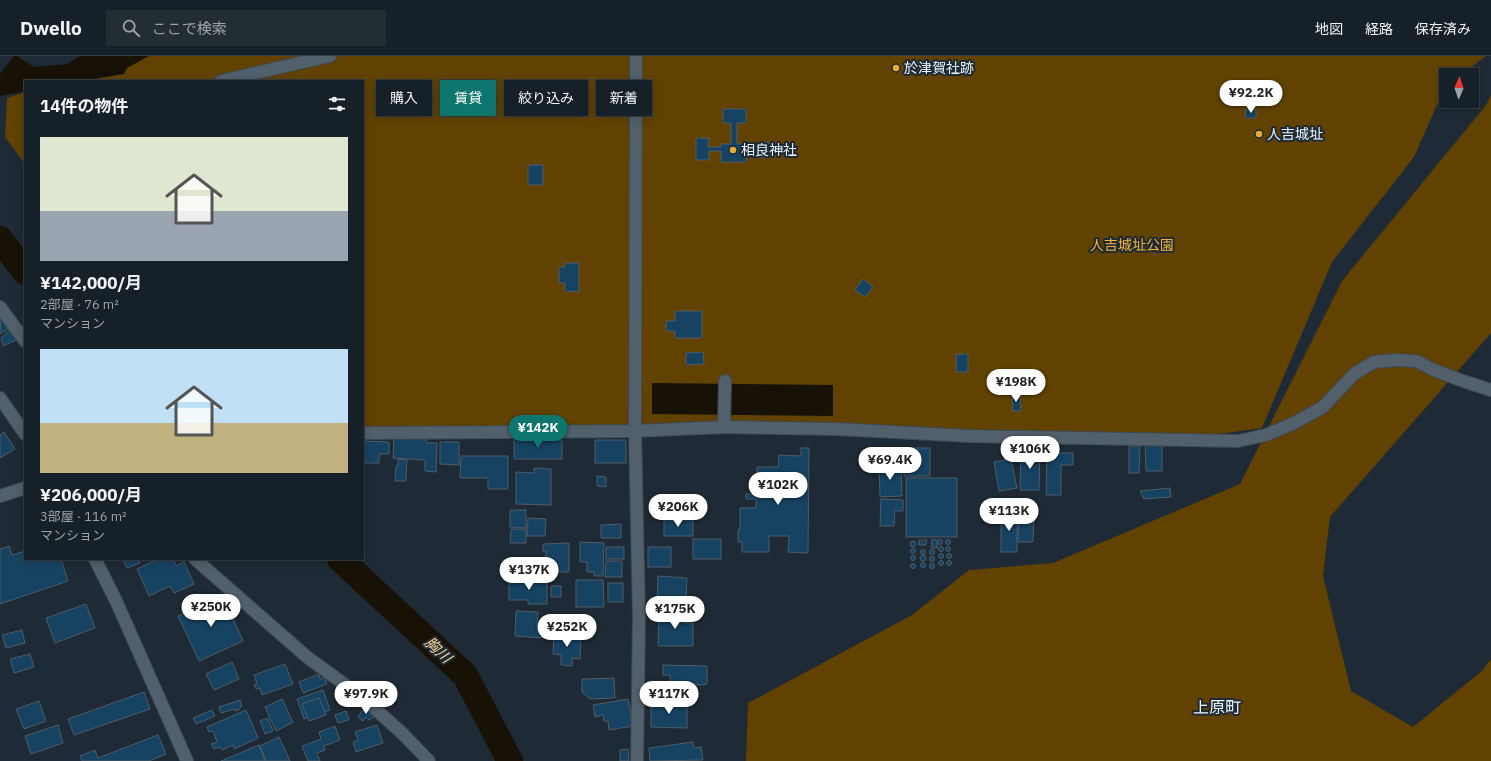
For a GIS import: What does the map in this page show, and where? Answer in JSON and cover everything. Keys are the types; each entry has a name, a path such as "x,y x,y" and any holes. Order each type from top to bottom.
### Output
{"street":[{"path":"225,80 330,56"},
{"path":"636,56 635,431 639,617 637,761"},
{"path":"0,307 24,340"},
{"path":"364,434 635,431 724,422 970,436 1238,441 1266,435 1294,423 1323,407 1354,374 1374,362 1394,360 1416,361 1456,379 1491,390"},
{"path":"724,422 725,381"},
{"path":"0,398 24,433"},
{"path":"0,496 24,488"},
{"path":"96,560 117,603 187,761"},
{"path":"196,560 307,657 363,698 402,733 429,761"}],"green space":[{"name":"人吉城址公園","path":"143,56 1486,56 1470,68 1439,68 1439,100 1414,157 1332,262 1262,428 1205,436 364,430 364,80 65,80"},
{"path":"24,92 24,163 5,137 7,98"},
{"path":"1491,95 1491,333 1330,517 1323,576 1351,691 1413,727 1483,670 1491,659 1491,761 746,761 748,703 912,615 969,570 1053,563 1240,484 1342,281 1486,105"}],"shaded area":[{"path":"14,56 17,56 34,67 67,64 80,56 149,56 127,68 124,74 88,80 24,80 24,91 0,96 0,74"},
{"path":"652,383 833,385 833,416 652,414"}],"building":[{"path":"723,109 746,109 746,123 737,123 737,144 747,144 747,146 759,147 759,142 769,142 769,157 759,157 759,151 747,151 746,162 721,162 721,151 709,151 709,160 696,160 696,138 709,138 708,147 721,147 721,144 731,144 731,123 723,123"},
{"path":"1246,109 1256,110 1256,118 1245,118"},
{"path":"528,165 543,165 543,185 528,185"},
{"path":"565,263 579,263 579,292 565,291 565,283 559,283 559,267 565,267"},
{"path":"863,279 873,287 865,297 855,290"},
{"path":"675,311 702,311 702,338 675,338 675,331 666,331 666,321 675,321"},
{"path":"3,317 9,328 1,334 0,319"},
{"path":"10,330 18,339 3,346 1,338"},
{"path":"703,352 704,364 686,365 686,353"},
{"path":"956,354 968,354 968,372 956,372"},
{"path":"1012,395 1020,395 1021,411 1013,411"},
{"path":"4,432 15,449 0,458 0,435"},
{"path":"394,437 426,439 426,443 437,443 436,472 425,471 425,460 393,458"},
{"path":"514,439 562,440 562,459 514,459"},
{"path":"595,440 626,440 626,463 595,463"},
{"path":"364,441 389,442 389,454 379,454 379,463 364,463"},
{"path":"440,442 459,442 459,465 440,464"},
{"path":"1145,444 1162,444 1162,471 1146,471"},
{"path":"1129,446 1140,446 1139,473 1129,473"},
{"path":"801,448 809,448 808,553 788,552 789,536 769,536 769,552 742,552 742,542 738,542 738,530 740,529 740,508 756,508 756,499 746,499 746,494 753,494 753,478 757,478 757,467 778,467 779,455 801,456"},
{"path":"904,448 930,448 930,476 904,476"},
{"path":"1021,449 1040,449 1039,490 1020,490"},
{"path":"1047,453 1073,453 1073,465 1061,465 1061,495 1046,495"},
{"path":"461,456 508,456 508,489 488,489 488,478 460,478"},
{"path":"398,459 407,460 406,481 395,481"},
{"path":"1011,459 1017,488 999,491 994,462"},
{"path":"879,465 901,465 902,496 880,497"},
{"path":"534,468 551,469 551,505 516,504 516,472 534,473"},
{"path":"597,476 606,477 606,487 597,486"},
{"path":"906,478 957,478 957,537 906,537"},
{"path":"1170,488 1171,497 1144,499 1140,491"},
{"path":"881,499 903,500 903,511 895,511 894,526 880,526"},
{"path":"510,510 526,510 526,528 510,527"},
{"path":"1001,512 1017,512 1017,552 1001,552"},
{"path":"1019,513 1034,513 1033,542 1018,542"},
{"path":"528,518 546,519 545,536 527,536"},
{"path":"664,520 693,520 693,536 664,536"},
{"path":"621,524 621,538 601,538 601,525"},
{"path":"511,529 526,529 526,543 510,543"},
{"path":"693,539 721,539 721,559 693,559"},
{"path":"932,539 937,540 937,548 931,548"},
{"path":"940,539 943,542 940,545 937,542"},
{"path":"948,539 951,542 948,545 945,542"},
{"path":"919,540 927,540 926,545 919,545"},
{"path":"913,541 916,544 913,547 910,544"},
{"path":"580,542 604,543 603,576 594,576 594,572 587,572 587,562 580,562"},
{"path":"569,543 569,572 543,572 543,565 546,564 546,551 543,551 543,544"},
{"path":"9,546 12,555 24,551 24,560 61,560 68,581 0,604 0,549"},
{"path":"941,546 944,549 941,552 938,549"},
{"path":"948,546 951,549 948,552 945,549"},
{"path":"606,547 624,547 624,559 606,559"},
{"path":"648,547 671,547 671,567 648,567"},
{"path":"913,548 916,551 913,554 910,551"},
{"path":"923,549 926,552 923,555 920,552"},
{"path":"932,549 935,552 932,555 929,552"},
{"path":"941,553 944,556 941,559 938,556"},
{"path":"949,553 952,556 949,559 946,556"},
{"path":"913,555 916,558 913,561 910,558"},
{"path":"923,555 926,558 923,561 920,558"},
{"path":"932,556 935,559 932,562 929,559"},
{"path":"123,560 138,560 140,563 127,568"},
{"path":"156,560 173,560 176,566 184,562 194,584 174,593 170,586 149,596 137,569"},
{"path":"941,560 944,563 941,566 938,563"},
{"path":"949,560 952,563 949,566 946,563"},
{"path":"606,561 622,561 622,577 605,577"},
{"path":"923,562 926,565 923,568 920,565"},
{"path":"913,563 916,566 913,569 910,566"},
{"path":"932,563 935,566 932,569 929,566"},
{"path":"658,576 687,578 686,602 657,601"},
{"path":"509,579 547,579 547,604 528,604 528,600 509,600"},
{"path":"576,580 603,580 604,607 576,607"},
{"path":"608,583 623,583 623,602 608,602"},
{"path":"551,586 561,586 561,597 551,597"},
{"path":"223,596 243,641 199,661 178,616"},
{"path":"86,604 95,628 55,643 46,618"},
{"path":"663,610 679,610 679,615 685,615 685,623 693,623 693,646 658,646 659,620 664,620"},
{"path":"516,611 538,612 537,626 543,626 542,638 515,636"},
{"path":"563,619 572,619 572,630 562,630"},
{"path":"22,630 25,643 6,648 2,635"},
{"path":"563,632 571,632 570,637 581,638 580,659 572,658 572,666 561,665 561,655 553,654 554,633 562,634"},
{"path":"30,654 34,667 14,673 10,659"},
{"path":"232,662 239,679 214,690 206,674"},
{"path":"285,664 293,684 262,695 260,688 256,689 254,684 257,684 254,675"},
{"path":"663,665 707,666 707,684 672,684 670,683 670,675 663,675"},
{"path":"319,674 320,679 324,677 327,684 303,693 299,682"},
{"path":"614,678 615,698 590,699 582,692 582,679"},
{"path":"323,690 330,710 304,719 297,699"},
{"path":"144,692 150,709 74,735 68,719"},
{"path":"319,698 326,715 309,721 302,704"},
{"path":"282,699 293,722 276,731 265,707"},
{"path":"628,699 633,726 609,730 608,721 604,721 603,715 595,717 593,705"},
{"path":"240,700 242,706 240,709 221,713 219,707"},
{"path":"39,701 46,721 24,729 16,709"},
{"path":"651,702 687,702 687,728 651,727"},
{"path":"364,708 375,716 369,720 366,717 363,721 358,717"},
{"path":"212,710 215,716 196,724 193,718"},
{"path":"246,710 258,738 234,749 233,745 222,750 220,747 214,749 211,744 217,742 213,731 209,732 207,727"},
{"path":"346,711 349,720 338,723 335,715"},
{"path":"268,718 273,731 265,734 260,721"},
{"path":"58,725 63,743 31,754 25,736"},
{"path":"377,725 383,743 356,752 353,742 358,740 355,732"},
{"path":"335,726 340,740 324,746 325,750 317,753 320,761 308,761 302,746 321,739 319,732"},
{"path":"158,735 166,754 149,761 82,761 80,756 95,750 98,758"},
{"path":"279,737 290,761 266,761 260,746"},
{"path":"693,742 694,748 701,747 703,760 650,761 649,748"},
{"path":"259,745 265,761 221,761"},
{"path":"628,749 629,761 620,761 620,750"}],"waterway":[{"name":"胸川","path":"0,239 24,271"},
{"name":"胸川","path":"341,560 465,675 510,761"}],"place":[{"name":"於津賀社跡","path":"896,68"},
{"name":"人吉城址","path":"1259,134"},
{"name":"相良神社","path":"733,150"}],"district":[{"name":"上原町","path":"1217,707"}]}
